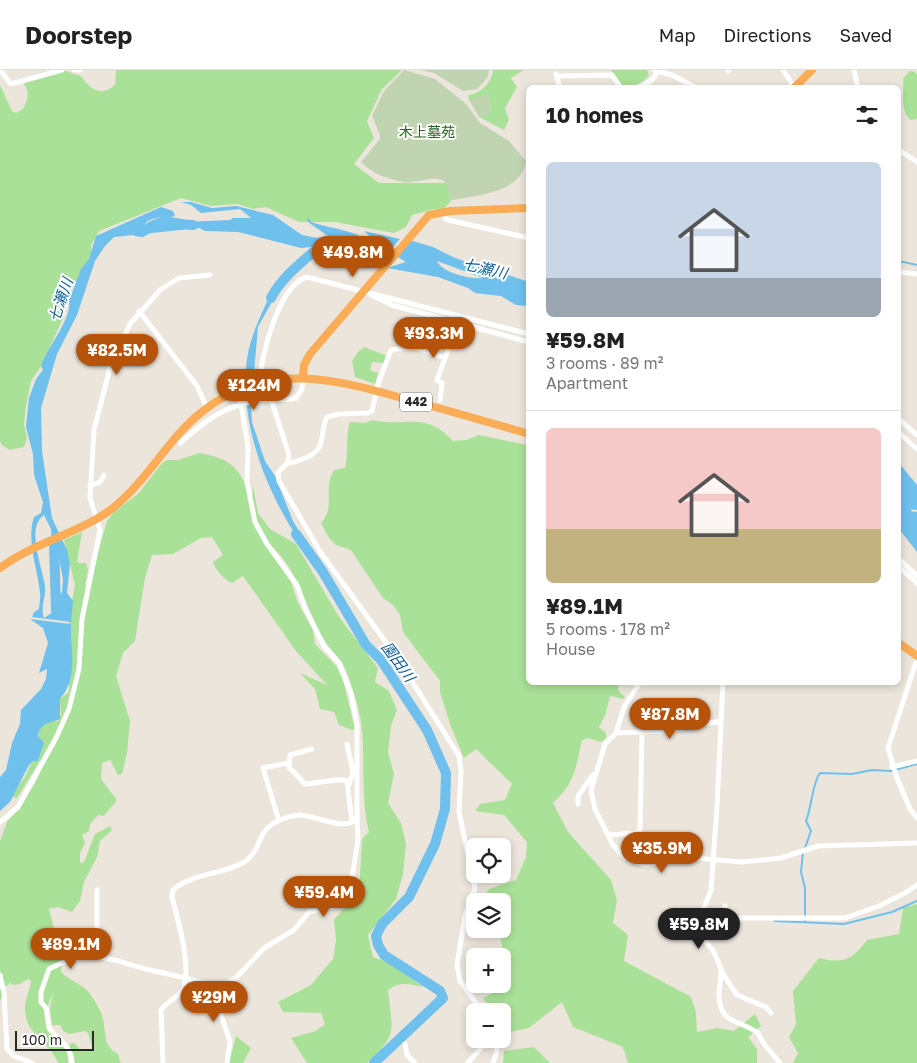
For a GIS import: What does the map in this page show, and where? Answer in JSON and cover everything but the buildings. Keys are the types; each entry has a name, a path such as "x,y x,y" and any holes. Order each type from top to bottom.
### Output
{"highway":[{"path":"796,85 812,70"},
{"path":"302,378 308,356 422,222 432,214 526,208"},
{"name":"442","path":"1,567 17,557 96,519 130,494 177,436 207,408 242,389 259,383 302,378 338,382 526,433"},
{"path":"901,645 917,658"}],"street":[{"path":"0,70 11,84 62,70"},
{"path":"74,70 80,70"},
{"path":"783,70 793,85"},
{"path":"854,70 857,85"},
{"path":"650,85 657,71 670,74 691,85"},
{"path":"559,85 557,75 612,75 619,85"},
{"path":"901,151 917,162"},
{"path":"444,212 445,218 448,220 526,237"},
{"path":"901,272 917,274"},
{"path":"0,822 18,807 56,738 69,708 80,662 83,610 100,530 91,506 90,486 94,430 101,395 116,351 139,311 160,290 176,279 210,275"},
{"path":"259,383 261,363 268,339 286,295 300,279 312,277 526,333"},
{"path":"364,291 392,305 526,341"},
{"path":"139,311 196,386 207,408"},
{"path":"440,400 442,385 437,380 458,323"},
{"path":"287,463 294,463 316,452 323,436 326,418 329,416 368,413 372,411 376,391 390,352 394,349 414,347 445,358"},
{"path":"180,444 214,414 241,403 298,397 302,389 302,378"},
{"path":"271,399 289,452 287,463 280,471 278,478 307,530 396,656 459,756 461,771 459,812 475,888 465,916 457,972 460,981 476,1003"},
{"path":"241,403 248,446 247,482 255,522 267,544 297,585 306,610 324,646 339,663 351,694 356,724 355,820"},
{"path":"901,421 917,435"},
{"path":"901,435 917,449"},
{"path":"90,486 100,482 104,475"},
{"path":"901,561 917,576"},
{"path":"901,569 917,583"},
{"path":"917,658 889,742 892,767 908,804 917,818"},
{"path":"638,685 624,707 616,733 605,744 592,786 592,798 618,853 639,864 657,865 691,858 750,862 783,858 818,846 917,843"},
{"path":"723,685 710,896 699,921 700,936 714,952 721,970 740,997 763,1005 771,1013"},
{"path":"616,733 664,731 721,721"},
{"path":"608,834 634,833 640,830 642,733"},
{"path":"227,1063 230,1041 218,1004 222,989 226,983 237,977 264,948 296,928 310,912 337,906 342,903 347,894 353,872 358,839 349,785 354,772 347,744"},
{"path":"312,749 291,754 288,758 292,771 305,784 343,779 349,785"},
{"path":"892,767 917,760"},
{"path":"279,821 263,768 288,763"},
{"path":"578,804 578,796 598,768"},
{"path":"163,1063 160,1012 182,990 184,976 185,951 172,898 173,890 192,880 245,861 255,852 265,830 279,821 302,815 328,823 355,820"},
{"path":"699,921 724,918 845,918 879,906 917,885"},
{"path":"90,957 90,948 97,930 97,890"},
{"path":"724,918 725,906"},
{"path":"72,1063 70,1050 66,1044 48,1028 46,1008 41,1002 41,992 49,969 68,960 90,957 116,959 151,970 184,976 222,989"},
{"path":"721,970 719,995 722,1013 727,1018 758,1033 766,1047 780,1063"},
{"path":"0,978 6,1049 14,1056 32,1063"},
{"path":"406,1044 407,1055 415,1063"},
{"path":"468,1063 480,1048"},
{"path":"493,1063 497,1048"}],"green space":[{"path":"62,70 81,76 95,90 104,91 115,85 116,70 402,70 382,89 367,121 374,138 354,164 379,183 446,183 452,192 450,202 442,211 434,209 412,215 406,227 394,233 335,222 299,222 266,207 253,209 237,204 211,206 181,198 99,231 91,245 92,258 68,294 63,318 43,363 31,381 26,406 24,425 27,438 24,447 10,450 2,445 0,441 0,85 12,111 16,113 23,109 28,96 24,84 27,80"},
{"name":"木上墓苑","path":"404,70 435,79 466,104 480,123 509,141 526,161 523,172 516,180 506,187 495,191 449,201 449,190 445,183 440,180 403,182 381,175 361,162 380,139 372,116 384,91"},
{"path":"421,70 489,70 488,77 477,89 463,91 434,73"},
{"path":"493,70 524,70 511,78 517,87 505,108 509,120 504,130 479,117 491,110 491,105 478,99 469,100 468,95 485,87"},
{"path":"611,70 647,70 649,75 635,85 623,85"},
{"path":"910,71 915,72 917,75 917,119 911,120 905,112 903,95 903,78"},
{"path":"487,94 491,103 491,109 486,116 479,117 469,100"},
{"path":"364,347 387,356 384,363 372,362 370,370 378,373 375,384 355,377 352,361"},
{"path":"372,420 424,423 443,432 453,441 466,440 479,435 526,445 526,685 618,685 618,690 625,697 623,699 610,696 605,716 599,727 606,733 606,738 601,742 588,738 582,740 574,774 561,795 553,803 568,832 611,880 617,900 613,923 628,935 624,961 691,997 696,1012 697,1032 718,1028 734,1031 755,1014 761,1026 748,1037 757,1049 757,1063 628,1063 623,1047 573,1027 562,1002 529,1028 511,1031 511,1003 486,1003 483,998 492,993 511,993 511,948 502,948 500,938 511,938 511,893 486,893 489,889 516,880 526,857 527,842 504,815 475,811 480,804 505,800 512,784 476,749 464,758 451,727 440,692 440,681 403,632 400,615 393,605 383,598 351,550 336,545 329,538 321,523 328,510 329,483 334,470 345,468 350,422 365,423"},
{"path":"200,453 228,462 234,467 243,480 252,500 253,486 258,513 270,529 296,544 339,617 378,668 375,682 389,691 397,710 391,726 388,752 394,774 388,803 401,823 406,844 403,874 396,899 368,935 373,957 390,963 423,987 401,984 388,990 392,1023 389,1038 367,1063 307,1063 291,1038 316,1031 325,1024 321,1013 283,1012 278,1002 311,985 333,959 336,940 334,920 356,894 360,876 362,839 369,832 365,805 361,722 350,681 341,661 330,649 320,633 293,574 285,561 274,548 261,538 291,582 298,603 313,630 315,644 337,667 343,680 355,729 352,730 339,725 334,712 320,709 315,689 300,673 327,685 296,651 243,576 232,583 226,580 218,571 213,562 223,555 212,537 201,538 173,554 152,555 145,578 135,641 123,653 116,676 130,721 127,753 122,774 118,775 110,760 102,763 101,779 117,800 104,816 98,815 90,824 89,831 82,835 85,843 80,853 80,863 84,862 95,834 110,826 112,830 100,841 97,857 84,882 80,901 72,912 58,907 49,909 55,932 64,952 61,972 86,989 94,999 103,1019 109,1046 118,1054 121,1063 74,1063 69,1044 74,1043 82,1051 93,1049 88,1033 85,1031 69,1034 63,1031 60,1025 52,1025 50,1008 53,993 47,1010 46,1021 48,1029 67,1052 68,1063 58,1063 54,1055 33,1032 26,1018 25,1005 31,981 28,979 20,984 13,985 10,982 9,985 5,986 4,996 0,1000 0,841 7,822 20,808 40,773 40,761 17,798 12,797 25,778 31,763 38,761 44,743 38,736 40,728 48,721 58,721 61,715 60,699 69,692 69,617 75,585 64,540 82,532 77,561 79,563 86,563 88,570 85,585 89,585 107,521 114,512 139,493 162,463 167,460 178,460"},
{"path":"917,904 917,1063 793,1063 798,1053 789,1037 796,1024 793,991 819,958 835,961 846,959 857,952 867,940 899,934 903,908"},
{"path":"236,1036 251,1048 243,1063 229,1063"},
{"path":"534,1047 550,1063 503,1063 504,1051"}],"water":[{"path":"181,202 191,202 212,208 236,206 273,215 302,235 317,238 328,236 308,222 307,217 311,222 352,233 374,244 379,244 364,231 400,239 388,252 341,244 325,246 319,255 304,262 292,272 258,327 251,406 252,422 265,461 275,476 293,521 323,572 290,526 264,472 254,444 245,387 247,359 251,343 256,326 270,295 275,288 282,285 294,266 317,253 320,246 301,248 238,232 205,231 199,228 114,237 95,261 77,315 57,354 41,408 42,451 52,518 67,550 70,564 67,593 73,601 71,622 32,617 34,612 39,609 40,597 31,536 34,517 41,513 43,502 34,475 33,454 26,427 29,398 36,379 43,370 41,366 68,313 68,298 72,293 81,269 89,259 96,236 161,207 173,211 175,216 151,219 144,225 148,229 184,222 251,218 240,209 201,213 191,205","holes":["44,515 51,529 52,544 59,558 63,580 62,592 51,604 53,612 44,618 45,587 35,538 39,521"]},
{"path":"409,240 433,247 453,257 496,273 499,272 526,281 526,306 516,305 501,296 475,293 468,288 438,277 387,268 406,262 396,256","holes":["437,261 483,278 450,272 444,269"]},
{"path":"901,465 917,485 917,510 901,508"},
{"path":"901,510 917,512 917,552 901,532"},
{"path":"30,619 71,624 72,673 66,691 60,699 60,719 46,724 39,731 38,736 44,743 38,761 33,761 29,765 10,802 0,811 0,777 6,770 12,743 20,724 21,710 41,689 46,679 47,669 39,673 48,643 43,628"}],"waterway":[{"name":"七瀬川","path":"136,231 142,232 162,222 193,225"},
{"name":"園田川","path":"271,298 288,275 325,242"},
{"path":"901,261 917,265"},
{"name":"七瀬川","path":"901,504 904,506 917,536"},
{"name":"園田川","path":"296,534 323,572 366,645 381,660 427,730 446,773 445,809 435,844 409,897 382,924 376,936 378,945 384,955 440,991 443,998 374,1063"},
{"name":"七瀬川","path":"54,541 56,611"},
{"path":"805,848 811,831 806,821 815,783 820,773 852,774 872,770 891,771 917,764"},
{"path":"803,852 801,872 805,888 805,921"},
{"path":"775,921 844,924 892,912 917,901"}]}
